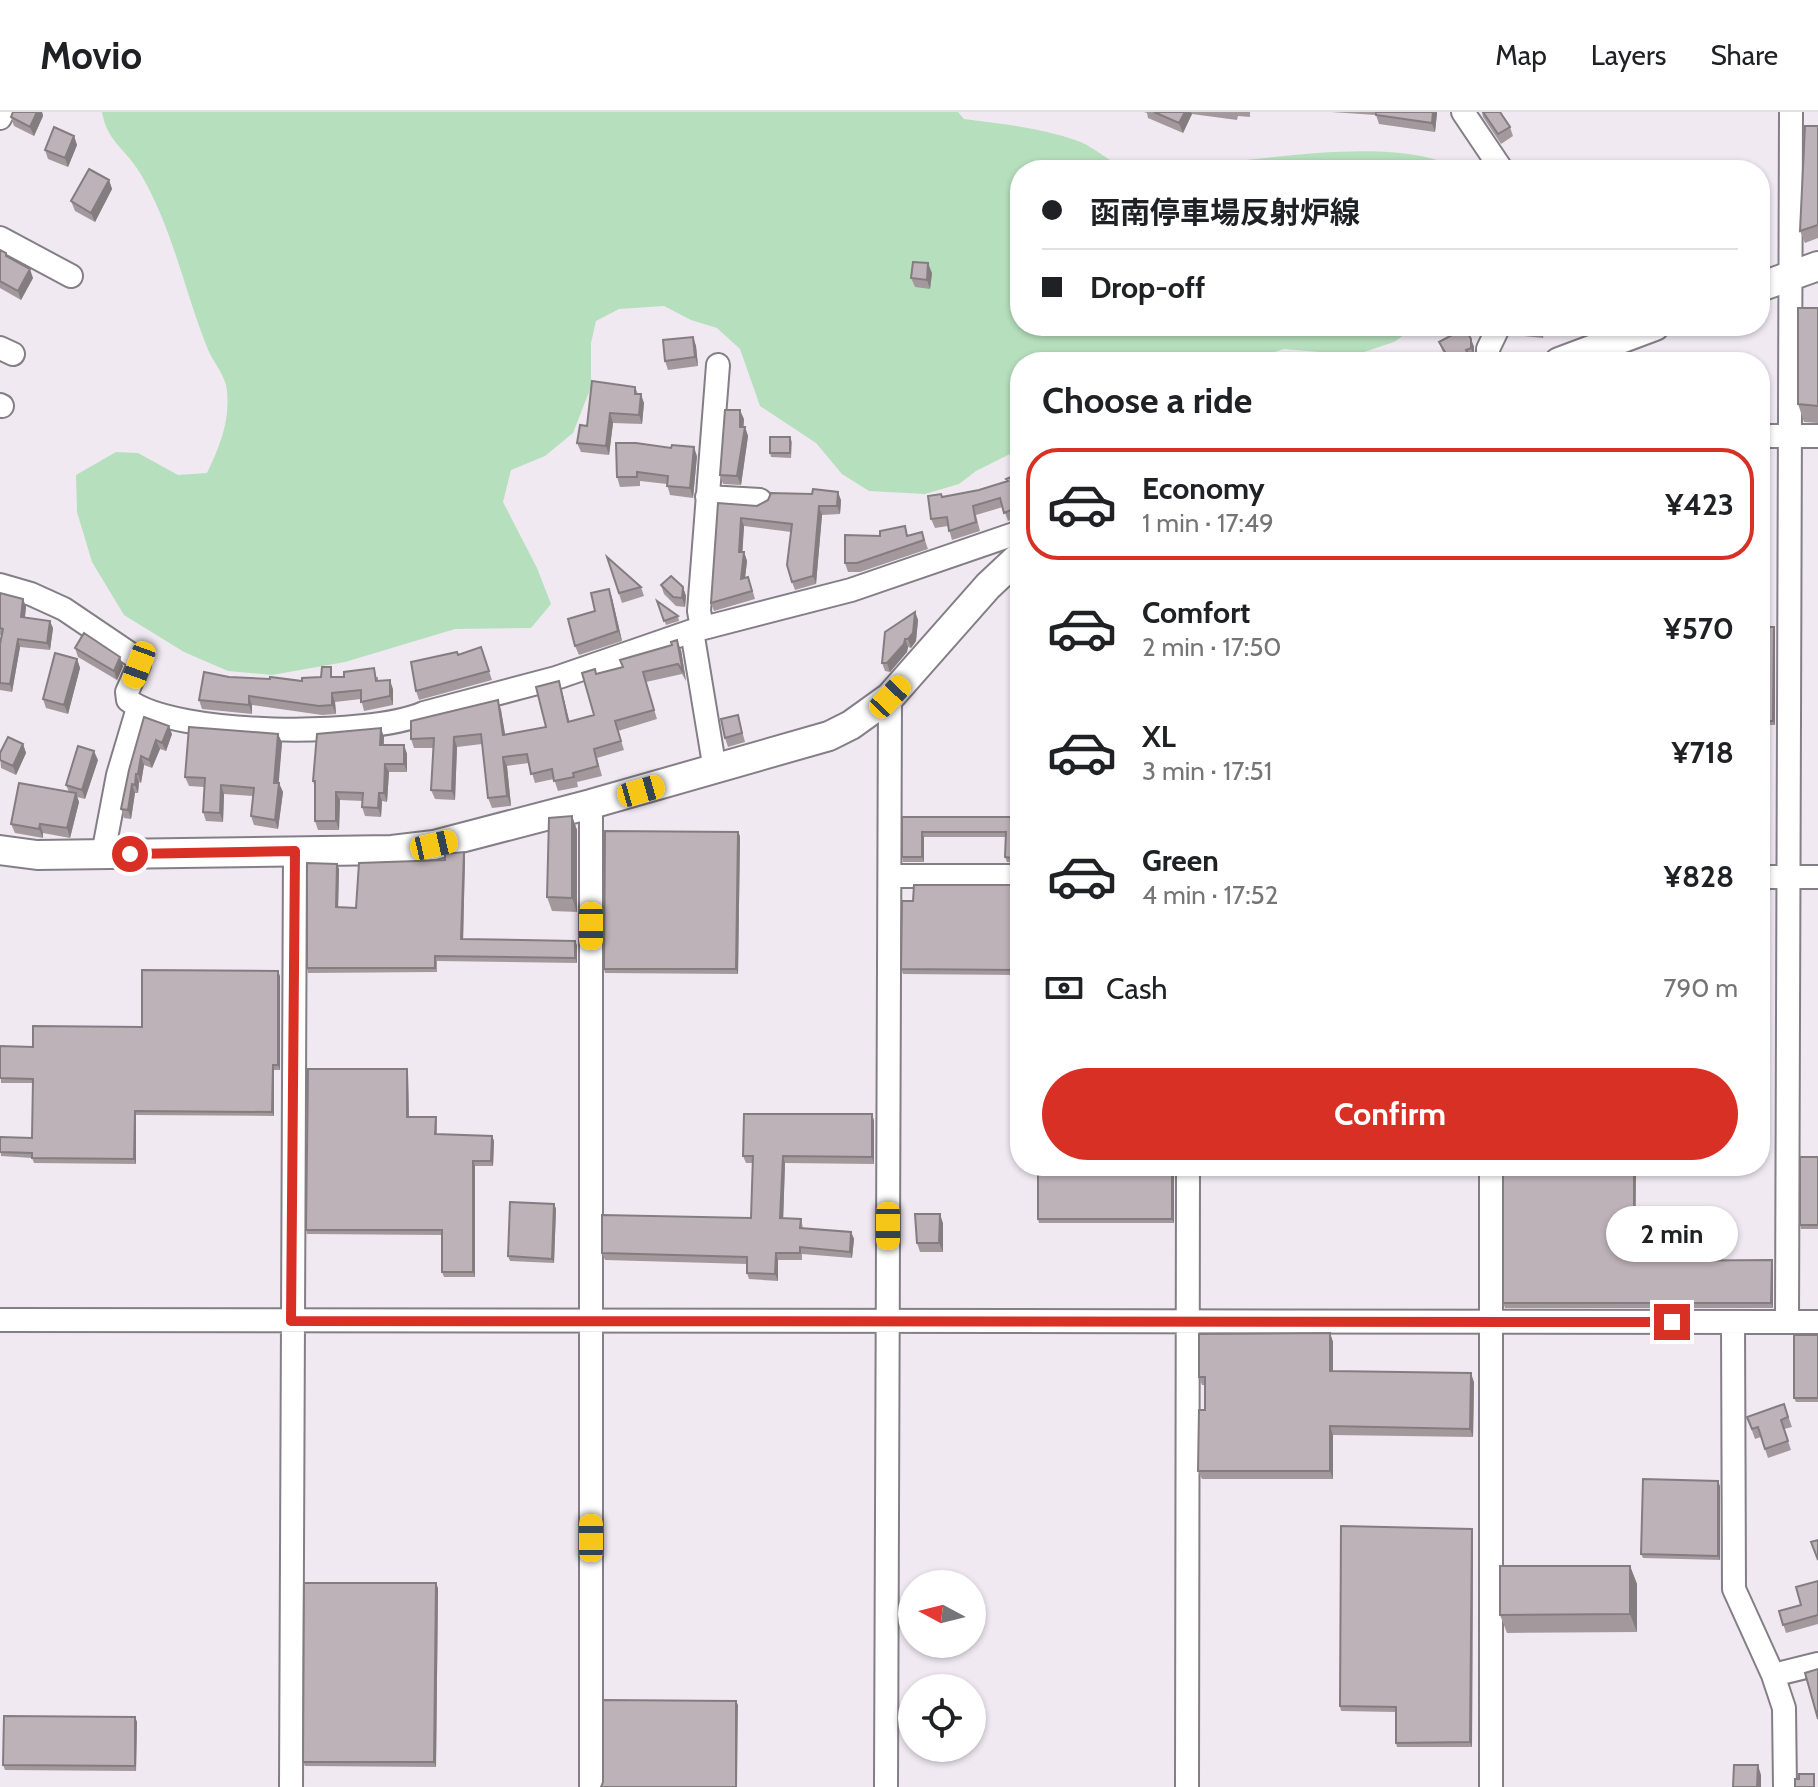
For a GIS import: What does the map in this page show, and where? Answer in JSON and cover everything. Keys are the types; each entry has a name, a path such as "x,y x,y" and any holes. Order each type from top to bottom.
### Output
{"main road":[{"path":"1770,283 1805,270"},
{"path":"1586,352 1628,336"},
{"path":"0,850 37,855 392,850 434,845 715,770 829,736 851,725 890,697 1010,565"}],"street":[{"path":"0,118 3,112"},
{"path":"1463,112 1495,160"},
{"path":"1787,1322 1788,436 1805,270 1791,112"},
{"path":"0,238 71,276"},
{"path":"715,770 697,630 718,365"},
{"path":"1770,436 1818,436"},
{"path":"707,497 760,500"},
{"path":"0,585 31,594 64,609 135,657 139,665 127,692 128,700 138,708 196,725 339,728 408,720 556,678 697,630 851,590 1010,535"},
{"path":"886,1787 890,697"},
{"path":"103,854 118,775 138,708"},
{"path":"591,804 591,1787"},
{"path":"291,1787 295,851"},
{"path":"890,876 1010,876"},
{"path":"1770,877 1818,877"},
{"path":"1187,1787 1188,1176"},
{"path":"1491,1176 1491,1787"},
{"path":"0,1320 1818,1322"},
{"path":"1733,1322 1734,1589 1773,1675 1784,1708 1785,1787"},
{"path":"1773,1675 1818,1664"}],"green space":[{"path":"102,112 958,112 964,119 1036,130 1078,141 1110,160 1010,160 1010,336 1403,336 1364,352 1284,349 1275,352 1010,352 1010,454 976,471 959,484 925,494 869,491 842,474 816,443 760,406 740,349 717,328 691,320 664,306 619,309 596,321 591,343 591,387 573,433 545,456 511,470 503,502 537,568 551,604 531,628 455,629 345,662 272,675 228,671 184,652 124,615 92,562 77,512 76,475 116,452 138,453 178,475 207,473 223,433 228,402 225,381 200,330 161,216 140,173 104,122"},
{"path":"1360,151 1435,160 1245,160"}],"building":[{"path":"13,112 37,112 30,127 11,117"},
{"path":"1154,112 1185,112 1179,123"},
{"path":"1376,112 1433,112 1432,123 1376,115"},
{"path":"1483,112 1500,112 1510,127 1498,134"},
{"path":"1805,126 1818,126 1818,225 1800,231"},
{"path":"54,127 74,136 65,158 45,150"},
{"path":"89,169 109,180 91,213 71,201"},
{"path":"0,250 30,269 18,291 0,281"},
{"path":"913,262 928,263 927,280 911,278"},
{"path":"1798,308 1818,308 1818,406 1798,404"},
{"path":"1450,336 1469,336 1471,348 1467,352 1445,352 1439,342"},
{"path":"693,337 695,357 665,361 663,340"},
{"path":"592,381 635,387 635,394 641,394 639,415 610,413 606,446 577,443 580,425 587,426"},
{"path":"725,410 740,410 740,427 745,427 737,476 720,475"},
{"path":"770,437 790,437 790,453 770,453"},
{"path":"616,443 694,447 690,488 667,486 668,476 637,472 637,477 617,477"},
{"path":"1010,477 1010,510 1004,513 1000,498 973,506 976,522 949,531 947,517 931,519 928,496 941,494 942,497 979,490 1008,481 1006,479"},
{"path":"813,489 838,492 837,506 819,506 813,576 792,582 787,565 792,524 741,518 739,552 744,552 741,579 748,577 752,591 711,603 718,503 757,506 768,500 771,493 812,494"},
{"path":"905,526 907,536 922,532 924,540 857,563 845,563 845,535 880,536 880,531"},
{"path":"607,557 641,587 619,593"},
{"path":"671,576 683,587 682,598 673,597 661,585"},
{"path":"609,589 618,631 575,646 568,619 595,611 591,593"},
{"path":"0,593 23,599 21,617 50,621 47,643 18,639 10,684 0,683 3,629 0,628"},
{"path":"657,601 678,616 664,621"},
{"path":"915,612 913,633 887,663 882,663 885,632"},
{"path":"1770,627 1774,627 1773,721 1770,721"},
{"path":"84,633 120,657 114,671 75,648"},
{"path":"677,640 683,672 678,664 643,672 654,710 615,721 621,741 594,749 598,766 573,773 574,777 554,781 552,769 531,774 527,754 503,757 507,796 488,798 481,734 454,737 452,791 431,790 434,738 411,739 411,721 498,700 503,735 546,727 536,687 559,681 568,722 594,715 582,673 595,669 596,674 623,667 620,660 672,645 671,642"},
{"path":"481,647 489,671 416,691 411,662 457,652 458,655"},
{"path":"55,653 77,659 64,705 43,699"},
{"path":"322,667 331,667 331,677 344,677 344,672 374,668 376,681 390,680 390,696 361,702 361,690 332,693 332,705 319,706 249,696 249,705 199,700 204,672 229,677 302,681 302,678 321,677"},
{"path":"738,715 742,733 725,738 721,719"},
{"path":"144,717 169,726 162,743 156,740 149,760 141,756 128,810 121,809 129,770"},
{"path":"189,727 278,734 274,783 279,783 275,820 251,816 254,788 221,785 220,813 203,812 205,778 185,777"},
{"path":"381,728 380,745 404,745 404,764 385,764 384,793 379,793 378,808 362,807 363,793 336,792 336,821 315,821 313,781 317,734"},
{"path":"8,737 23,744 13,766 0,760"},
{"path":"78,746 94,751 82,790 66,785"},
{"path":"19,783 76,793 67,828 40,824 39,829 11,824"},
{"path":"572,816 572,898 547,897 549,818"},
{"path":"902,817 1010,817 1010,858 1005,857 1006,832 922,832 922,857 902,857"},
{"path":"605,831 738,832 736,969 604,969"},
{"path":"464,852 461,939 575,941 575,958 435,956 435,968 307,968 307,863 337,864 336,907 356,908 359,863 445,860 445,854"},
{"path":"914,885 1010,885 1010,970 901,969 902,901 913,901"},
{"path":"142,970 278,971 278,1065 273,1065 272,1112 135,1111 134,1159 32,1158 32,1153 0,1152 0,1137 32,1138 33,1079 0,1078 0,1046 33,1047 33,1026 142,1027"},
{"path":"308,1069 407,1069 407,1117 436,1117 435,1134 492,1136 491,1161 473,1161 473,1272 442,1272 442,1230 306,1230"},
{"path":"744,1114 872,1114 872,1157 783,1156 780,1218 801,1219 800,1228 851,1232 850,1252 800,1247 800,1253 776,1253 775,1274 747,1273 747,1257 602,1253 602,1215 751,1218 753,1156 743,1156"},
{"path":"1800,1157 1818,1157 1818,1225 1800,1225"},
{"path":"1038,1176 1172,1176 1172,1219 1038,1219"},
{"path":"1503,1176 1634,1176 1634,1261 1772,1260 1771,1303 1503,1303"},
{"path":"510,1202 554,1204 552,1259 508,1256"},
{"path":"915,1214 940,1214 939,1243 917,1243"},
{"path":"1330,1333 1330,1371 1471,1373 1470,1429 1330,1426 1330,1471 1198,1471 1199,1410 1205,1410 1205,1377 1199,1377 1199,1334"},
{"path":"1794,1335 1818,1335 1818,1398 1794,1398"},
{"path":"1784,1404 1788,1417 1781,1420 1788,1441 1765,1449 1758,1427 1752,1429 1747,1417"},
{"path":"1643,1479 1718,1481 1718,1556 1641,1554"},
{"path":"1341,1526 1472,1529 1470,1742 1396,1743 1396,1707 1340,1706"},
{"path":"1818,1540 1818,1560 1811,1542"},
{"path":"1500,1566 1630,1566 1630,1614 1500,1615"},
{"path":"1818,1581 1818,1615 1783,1625 1779,1611 1801,1605 1796,1587"},
{"path":"304,1583 436,1583 434,1762 303,1762"},
{"path":"1818,1669 1818,1719 1805,1673"},
{"path":"603,1700 736,1701 736,1787 601,1787"},
{"path":"4,1716 135,1717 135,1766 3,1765"},
{"path":"1734,1765 1758,1765 1757,1787 1733,1787"},
{"path":"1799,1774 1814,1774 1814,1787 1795,1787"}],"route":[{"path":"130,854 295,851 291,1321 1672,1322"}]}
